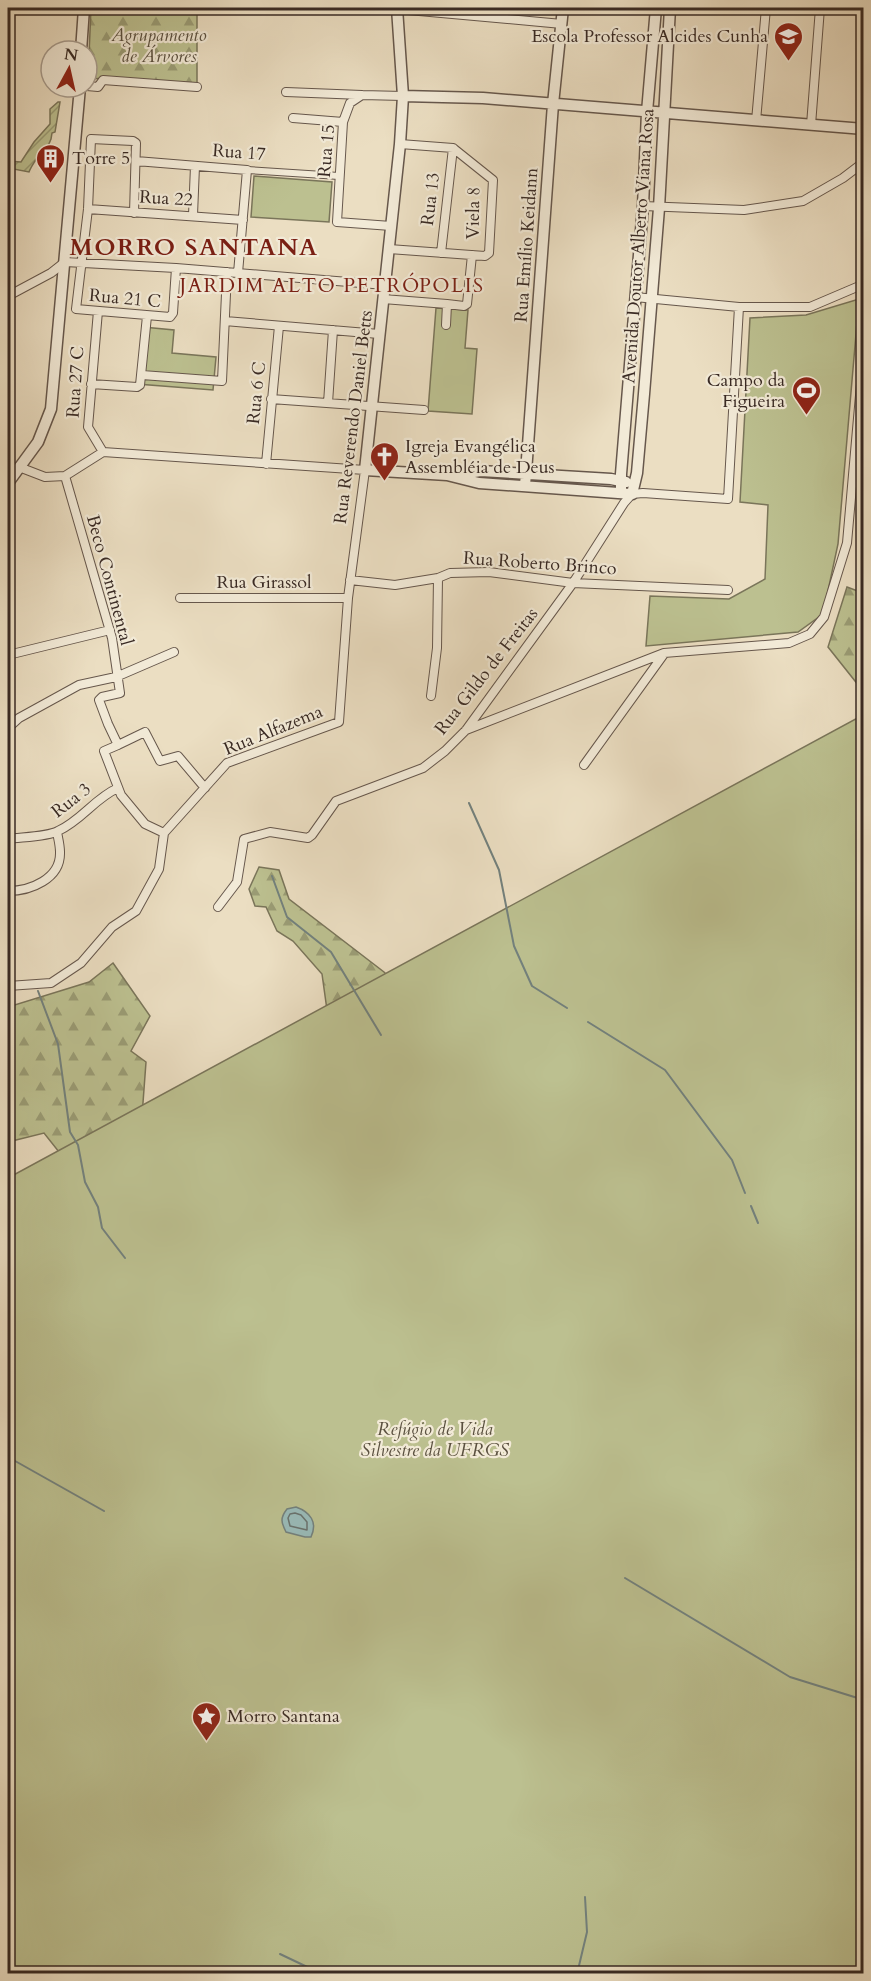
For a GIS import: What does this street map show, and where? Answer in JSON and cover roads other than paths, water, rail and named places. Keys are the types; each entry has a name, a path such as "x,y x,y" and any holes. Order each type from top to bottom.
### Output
{"street":[{"path":"82,39 84,8"},
{"path":"397,8 562,24"},
{"name":"Rua Reverendo Daniel Betts","path":"339,722 348,598 365,470 400,144 403,96 397,8"},
{"name":"Rua Emílio Keidann","path":"525,486 553,104 563,8"},
{"name":"Avenida Doutor Alberto Viana Rosa","path":"631,494 621,481 656,8"},
{"name":"Avenida Doutor Alberto Viana Rosa","path":"631,494 637,473 659,208 670,8"},
{"path":"756,121 766,8"},
{"path":"811,125 820,8"},
{"path":"99,86 103,81 197,87"},
{"path":"286,92 483,98 864,129"},
{"name":"Rua 15","path":"362,95 350,103 343,122 337,222 391,226"},
{"path":"8,483 38,442 51,410 79,99"},
{"path":"293,118 343,122"},
{"path":"81,262 88,209 91,139 135,142 134,213"},
{"path":"400,144 453,148"},
{"name":"Viela 8","path":"389,249 485,256 489,253 493,183 453,148"},
{"name":"Rua 13","path":"441,253 453,148"},
{"name":"Rua 17","path":"136,161 339,176"},
{"path":"643,206 744,210 803,201 843,178 864,162"},
{"path":"193,215 195,166"},
{"path":"238,273 247,170"},
{"name":"Rua 22","path":"88,209 243,220"},
{"path":"383,299 464,306 467,304 472,255"},
{"path":"8,296 51,273 64,262 176,268 385,285"},
{"name":"Rua 21 C","path":"81,262 76,309 168,318 172,316 176,268"},
{"path":"142,375 222,381 227,272"},
{"path":"635,297 739,307 810,308 864,284"},
{"path":"446,325 447,304"},
{"path":"19,467 45,477 65,476 103,452 447,476 479,483 728,499 739,307"},
{"name":"Rua 27 C","path":"98,311 88,427 103,452"},
{"path":"91,384 137,387 141,385 147,316"},
{"path":"225,321 380,334"},
{"name":"Rua 6 C","path":"266,464 279,326"},
{"path":"328,403 333,330"},
{"path":"466,730 664,653 789,643 810,634 824,617 847,543 864,350"},
{"path":"627,393 644,393"},
{"path":"271,399 424,410"},
{"path":"447,476 481,471 621,481"},
{"name":"Beco Continental","path":"65,476 110,630 120,693 102,697 99,700 118,745"},
{"name":"Rua Gildo de Freitas","path":"218,907 237,882 244,839 270,832 308,838 336,801 423,768 445,751 466,730 573,583 631,494"},
{"name":"Rua Roberto Brinco","path":"350,580 396,585 438,578 450,573 489,572 573,583 729,590"},
{"path":"431,696 437,648 438,578"},
{"name":"Rua Girassol","path":"180,598 348,598"},
{"path":"8,655 110,630"},
{"path":"8,728 19,718 79,685 116,676 174,652"},
{"path":"584,765 664,653"},
{"name":"Rua Alfazema","path":"164,833 227,763 339,722"},
{"path":"8,986 51,983 81,963 112,927 136,911 159,869 164,833 145,824 121,795 104,751 145,732 160,762 178,756 205,788"},
{"name":"Rua 3","path":"8,839 57,832 90,809 98,798 118,788"},
{"path":"8,891 18,891 39,885 50,876 57,866 61,853 57,832"}],"water":[{"path":"296,1507 309,1515 313,1522 311,1537 286,1532 282,1523 283,1515 287,1509"}],"waterway":[{"path":"469,803 499,870 514,946 532,986 567,1008"},
{"path":"272,876 287,917 331,952 381,1035"},
{"path":"38,991 58,1044 70,1132 78,1145 85,1182 98,1207 102,1228 125,1258"},
{"path":"588,1022 665,1070 732,1160 745,1193"},
{"path":"751,1206 758,1223"},
{"path":"8,1457 104,1511"},
{"path":"625,1578 790,1677 864,1700"},
{"path":"577,1974 587,1932 585,1897"},
{"path":"280,1954 322,1974"}],"place":[{"name":"Escola Professor Alcides Cunha","path":"789,62"},
{"name":"Torre 5","path":"51,184"},
{"name":"Campo da Figueira","path":"806,416"},
{"name":"Igreja Evangélica Assembléia de Deus","path":"384,482"},
{"name":"Morro Santana","path":"206,1742"}],"district":[{"name":"MORRO SANTANA","path":"194,247"},
{"name":"JARDIM ALTO PETRÓPOLIS","path":"332,285"}],"park label":[{"name":"Agrupamento de Árvores","path":"159,45"},
{"name":"Refúgio de Vida Silvestre da UFRGS","path":"435,1439"}]}
